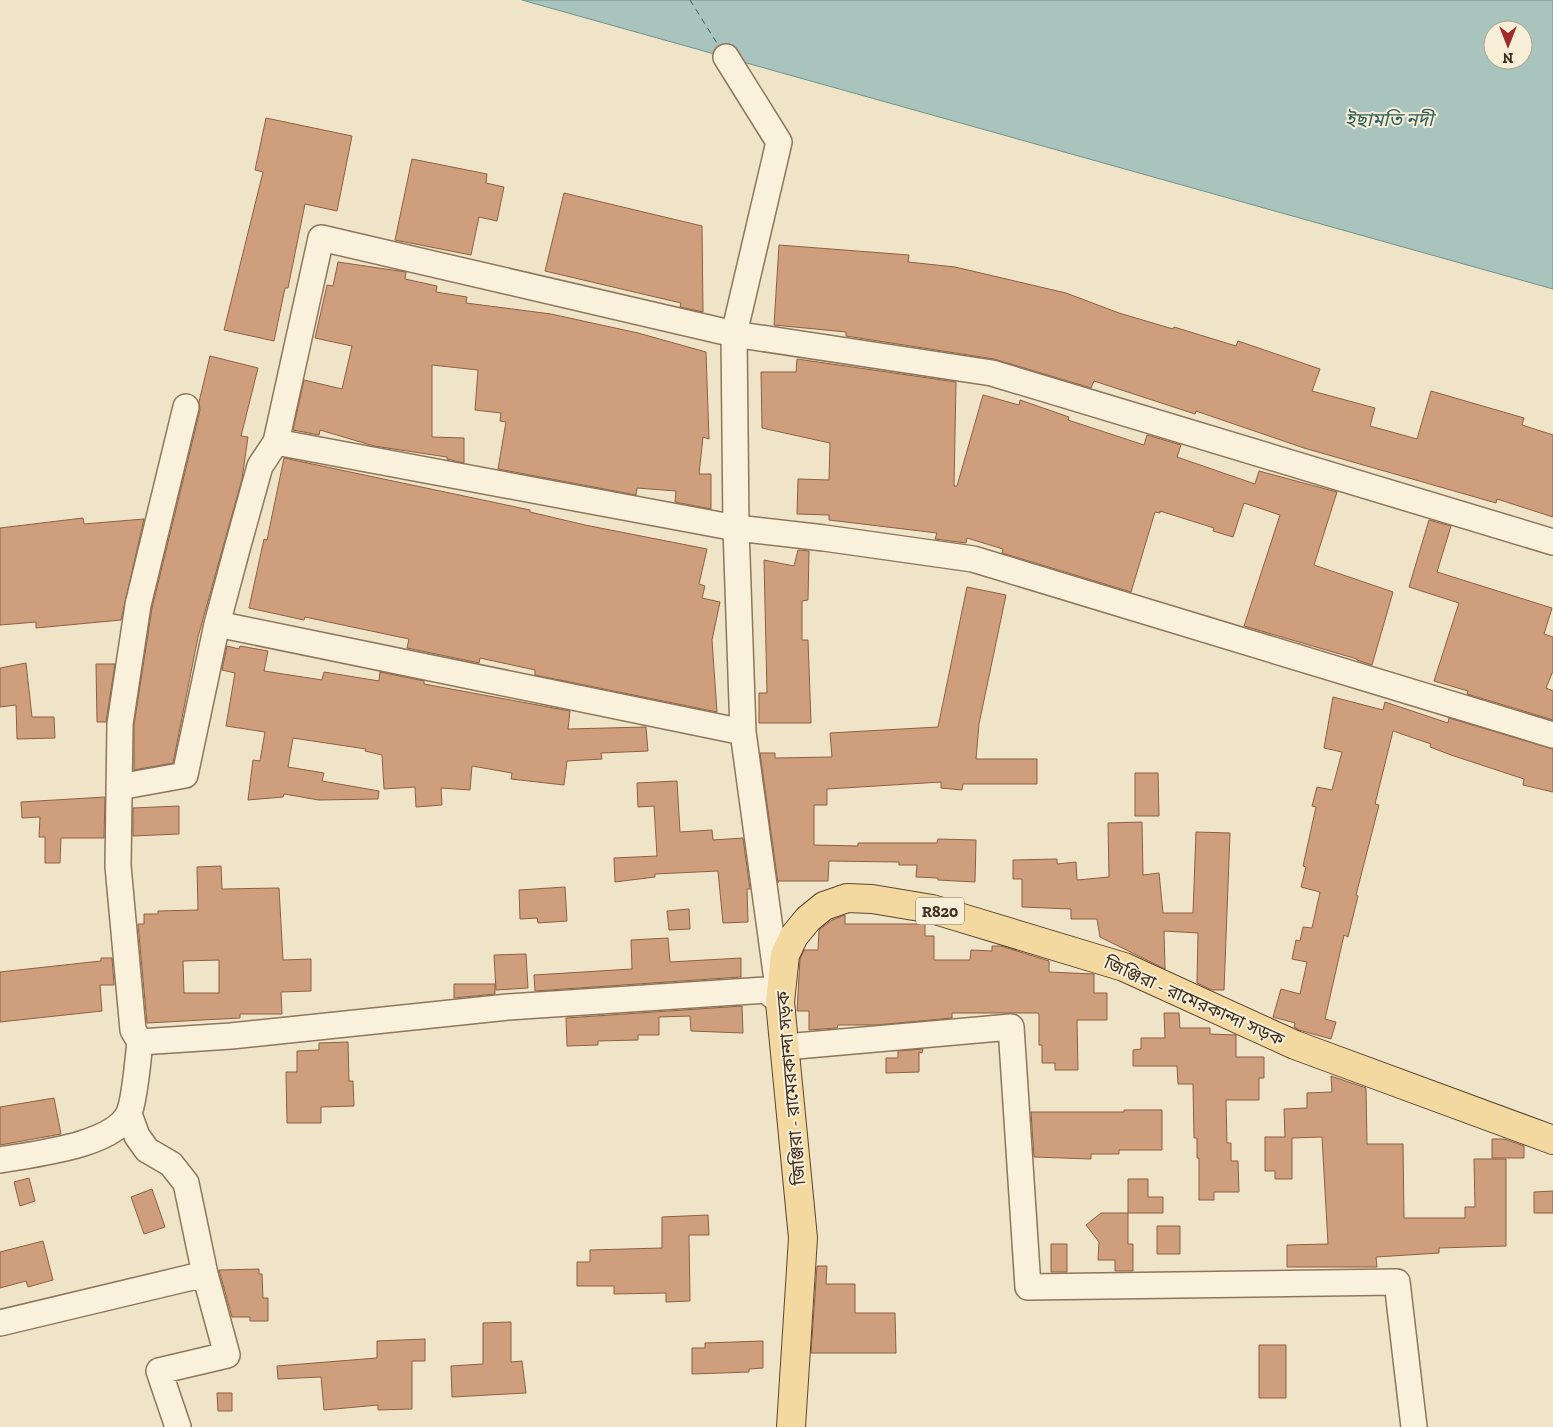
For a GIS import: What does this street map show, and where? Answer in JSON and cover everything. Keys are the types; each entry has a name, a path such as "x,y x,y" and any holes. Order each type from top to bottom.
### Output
{"main road":[{"name":"জিঞ্জিরা - রামেরকান্দা সড়ক","path":"790,1427 803,1238 780,1002 785,955 794,936 824,906 847,898 872,899 932,909 1124,967 1295,1045 1553,1140"}],"street":[{"path":"726,57 779,142 734,334 736,528 743,732 780,1002"},
{"path":"119,787 185,775 217,624 260,466 276,442 322,238 734,334 992,374 1553,542"},
{"path":"178,1427 159,1371 227,1355 205,1274 186,1183 171,1164 147,1150 137,1136 129,1114 140,1042 133,1030 118,866 120,724 138,605 186,407"},
{"path":"276,442 736,528 973,559 1553,735"},
{"path":"217,624 743,732"},
{"path":"140,1042 231,1036 508,1007 766,990 780,1002"},
{"path":"785,1048 1011,1027 1028,1287 1397,1282 1414,1427"},
{"path":"0,1160 63,1149 108,1135 129,1114"},
{"path":"0,1323 205,1274"}],"water":[{"name":"ইছামতি নদী","path":"522,0 1553,0 1553,289"}],"building":[{"path":"266,118 352,136 337,211 305,204 288,288 285,288 274,341 224,330 263,172 255,170"},
{"path":"412,159 487,174 486,183 504,187 497,221 479,217 471,255 395,240"},
{"path":"564,193 702,226 703,312 680,307 681,303 545,271"},
{"path":"779,245 909,255 908,262 955,267 1066,293 1119,313 1173,329 1174,327 1236,346 1238,341 1320,369 1312,391 1375,408 1370,426 1417,439 1431,391 1524,418 1522,425 1553,435 1553,517 1497,499 1496,503 1304,448 1196,411 1195,414 1094,381 1091,388 994,359 846,336 846,332 774,325"},
{"path":"338,262 406,272 405,279 437,286 436,292 467,297 466,303 551,314 638,333 706,352 709,439 703,437 699,474 711,474 711,509 675,502 676,491 637,488 636,495 498,469 506,422 500,421 501,413 475,410 478,370 432,365 432,437 464,438 464,463 447,459 447,457 374,446 320,430 319,435 293,430 304,380 342,389 352,346 315,338 327,285 333,286"},
{"path":"210,356 258,368 241,436 248,437 242,479 198,637 173,763 134,770 134,725 152,608 200,410 199,402"},
{"path":"797,359 956,382 954,486 957,486 983,395 1019,405 1020,400 1069,417 1068,420 1144,445 1147,435 1181,445 1177,457 1255,484 1259,471 1337,492 1314,565 1393,592 1372,665 1244,626 1280,515 1244,503 1233,537 1213,531 1214,528 1160,511 1160,513 1155,512 1131,592 1002,553 1003,549 967,538 966,543 935,539 937,533 829,520 829,515 797,514 798,479 829,480 830,443 762,428 761,372 796,372"},
{"path":"284,458 530,510 530,512 585,525 707,549 699,584 705,586 702,598 720,602 712,640 717,712 535,675 535,670 480,658 479,663 407,648 409,639 305,617 304,620 249,608 264,539 267,540"},
{"path":"83,518 84,524 144,519 121,620 36,628 36,622 0,625 0,528"},
{"path":"1429,520 1451,526 1437,572 1552,608 1544,634 1553,637 1553,671 1546,688 1553,691 1553,720 1467,694 1468,691 1434,681 1459,603 1409,587"},
{"path":"798,550 809,551 808,600 802,601 802,640 808,640 811,723 759,723 759,693 767,693 764,560 794,566"},
{"path":"967,587 1006,595 979,724 976,759 1037,759 1037,784 963,784 962,790 941,788 941,782 827,789 827,805 814,805 814,845 858,846 858,843 937,843 938,839 976,840 975,882 916,877 917,865 899,865 899,862 829,861 828,881 778,881 778,883 760,753 775,753 775,758 832,757 830,733 938,727"},
{"path":"227,646 239,649 240,646 268,651 264,671 322,680 324,672 379,681 380,672 424,681 424,684 570,711 568,729 646,727 648,751 601,753 602,759 567,761 564,785 511,779 512,773 472,766 470,790 441,788 442,805 416,807 415,787 384,789 382,755 365,751 366,749 293,738 288,767 324,773 322,781 379,791 378,799 319,800 284,794 283,797 248,800 253,760 260,761 265,732 226,726 235,673 222,670"},
{"path":"26,663 32,717 54,717 55,738 17,739 16,705 0,707 0,668"},
{"path":"96,664 115,664 106,722 97,722"},
{"path":"1333,697 1383,710 1385,702 1448,723 1449,718 1553,749 1553,792 1523,785 1524,779 1451,755 1430,747 1431,744 1393,731 1375,804 1379,805 1356,895 1358,896 1348,937 1344,935 1325,1019 1336,1022 1331,1039 1299,1030 1294,1027 1295,1023 1273,1017 1281,989 1300,994 1307,962 1292,959 1296,940 1300,941 1303,927 1312,928 1320,892 1301,887 1306,867 1303,866 1316,807 1312,806 1317,787 1332,790 1342,752 1324,748"},
{"path":"1135,773 1158,773 1159,816 1135,816"},
{"path":"677,781 680,832 712,830 713,840 743,838 750,889 747,889 748,922 723,923 718,871 655,874 655,877 615,882 614,858 657,856 654,806 638,807 637,783"},
{"path":"105,797 104,838 61,838 60,863 45,863 45,837 39,837 40,817 22,818 21,802"},
{"path":"179,806 179,834 133,836 133,808"},
{"path":"1142,822 1143,875 1159,873 1163,913 1193,913 1196,832 1230,833 1224,990 1212,990 1197,983 1198,933 1164,931 1165,969 1100,937 1097,919 1071,919 1071,909 1022,907 1022,879 1013,879 1013,860 1057,859 1057,864 1076,862 1077,880 1109,877 1108,823"},
{"path":"221,866 222,889 279,888 283,960 311,959 311,991 281,992 282,1014 240,1014 240,1018 147,1023 138,924 144,924 144,914 158,914 158,911 198,910 197,867","holes":["219,960 219,993 184,993 183,961"]},
{"path":"565,887 567,921 538,923 537,918 520,919 519,890"},
{"path":"689,909 690,929 669,930 667,911"},
{"path":"845,915 845,924 925,924 925,936 934,936 934,960 970,960 971,950 992,951 992,946 1001,946 1049,961 1049,972 1094,974 1094,993 1107,993 1107,1020 1077,1020 1078,1070 1055,1070 1055,1063 1042,1063 1042,1045 1039,1045 1039,1014 1037,1013 952,1013 952,1018 876,1025 838,1025 837,1028 809,1030 809,1011 797,1011 800,959 804,950 818,950 819,930 832,920"},
{"path":"668,938 670,962 741,958 741,977 535,991 534,975 632,969 631,940"},
{"path":"526,954 528,988 496,990 494,955"},
{"path":"101,958 112,958 114,985 100,985 102,1011 0,1022 0,972 101,961"},
{"path":"454,984 495,984 495,994 454,998"},
{"path":"742,1006 743,1033 691,1031 690,1016 659,1017 659,1035 638,1035 638,1040 598,1041 598,1045 567,1046 566,1018"},
{"path":"1164,1013 1179,1013 1180,1028 1210,1028 1210,1034 1236,1035 1236,1057 1264,1057 1264,1078 1259,1078 1259,1100 1226,1100 1227,1143 1231,1143 1231,1161 1238,1161 1239,1192 1214,1192 1214,1200 1199,1200 1199,1158 1197,1158 1197,1138 1194,1138 1193,1084 1178,1084 1177,1066 1133,1066 1133,1050 1141,1049 1141,1038 1165,1038"},
{"path":"348,1042 349,1081 353,1081 354,1106 321,1107 321,1123 287,1123 286,1072 297,1072 297,1051 319,1050 319,1043"},
{"path":"923,1049 922,1053 919,1052 919,1072 886,1073 886,1058 898,1058 898,1051"},
{"path":"1331,1076 1366,1088 1367,1144 1403,1144 1404,1218 1465,1218 1465,1207 1475,1207 1474,1159 1506,1159 1506,1246 1439,1248 1439,1253 1376,1257 1377,1267 1287,1267 1287,1245 1328,1244 1322,1137 1292,1138 1292,1179 1275,1179 1275,1171 1265,1171 1265,1137 1285,1137 1284,1109 1307,1108 1307,1093 1332,1092"},
{"path":"54,1098 61,1134 0,1145 0,1107"},
{"path":"1124,1110 1162,1110 1162,1150 1119,1150 1119,1154 1091,1154 1091,1159 1034,1157 1031,1112 1124,1112"},
{"path":"1492,1139 1504,1139 1524,1146 1524,1158 1492,1158"},
{"path":"29,1178 35,1201 20,1206 14,1182"},
{"path":"1128,1179 1148,1179 1148,1197 1163,1197 1163,1213 1128,1213"},
{"path":"152,1189 165,1227 144,1234 131,1197"},
{"path":"1553,1191 1553,1213 1534,1213 1534,1192"},
{"path":"1101,1213 1128,1213 1128,1244 1133,1244 1133,1271 1115,1271 1115,1260 1098,1260 1099,1242 1086,1225"},
{"path":"708,1215 709,1235 689,1235 690,1301 666,1302 666,1293 614,1294 614,1286 577,1286 577,1262 590,1262 590,1250 662,1248 662,1217"},
{"path":"1157,1226 1180,1226 1180,1254 1157,1254"},
{"path":"43,1241 53,1280 28,1287 26,1281 0,1288 0,1252"},
{"path":"1051,1244 1067,1244 1067,1272 1051,1272"},
{"path":"817,1266 827,1266 826,1284 855,1284 855,1313 895,1313 896,1353 811,1353"},
{"path":"259,1269 259,1274 262,1274 263,1298 268,1298 268,1321 250,1321 250,1317 232,1317 219,1270"},
{"path":"511,1322 511,1362 522,1361 526,1393 452,1397 451,1366 483,1364 483,1323"},
{"path":"425,1339 425,1361 412,1361 412,1409 378,1410 378,1405 324,1410 321,1377 278,1379 277,1366 377,1358 377,1341"},
{"path":"763,1341 763,1368 749,1369 749,1372 692,1374 692,1348 705,1348 705,1343"},
{"path":"1259,1345 1286,1345 1286,1398 1259,1398"},
{"path":"217,1393 232,1393 232,1411 218,1411"}],"ferry route":[{"path":"690,0 720,48"}]}
